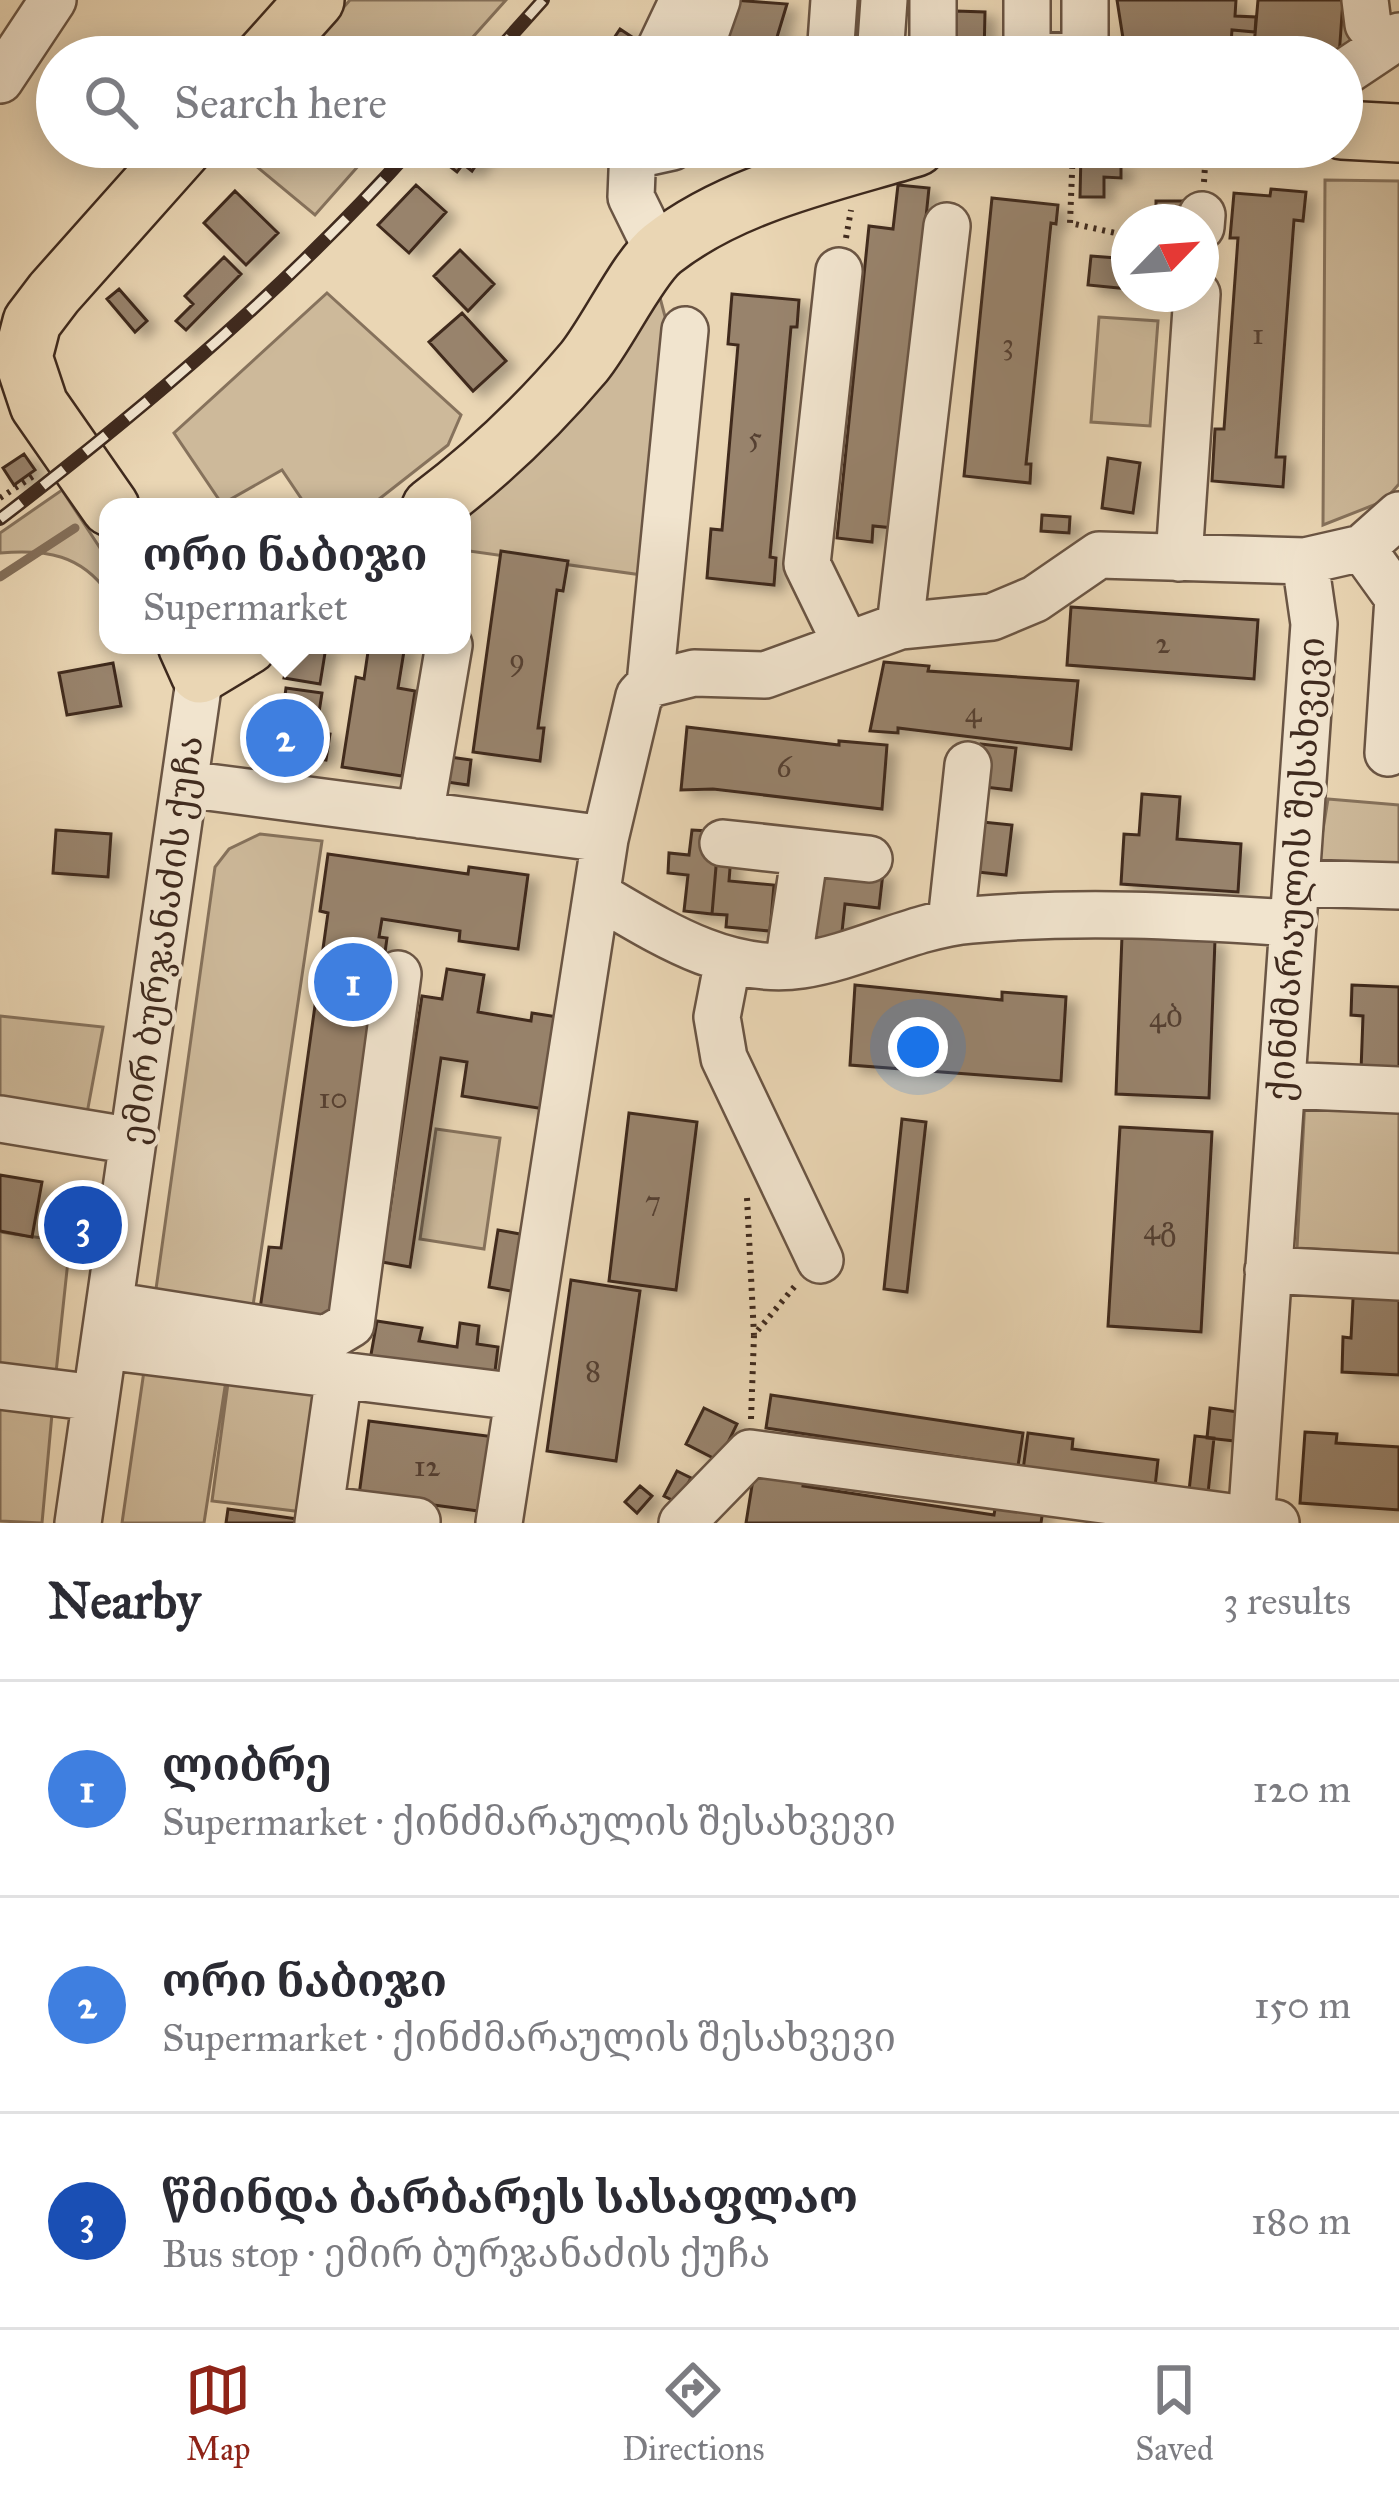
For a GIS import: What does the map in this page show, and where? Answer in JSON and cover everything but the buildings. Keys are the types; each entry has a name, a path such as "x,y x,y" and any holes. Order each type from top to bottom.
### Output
{"main road":[{"path":"283,36 315,0"},
{"path":"1363,131 1399,133"},
{"path":"104,498 39,405 11,353 54,293 165,168"},
{"path":"441,498 508,440 583,363 658,252 734,208 853,168"}],"street":[{"path":"0,80 53,0"},
{"path":"666,36 683,0"},
{"path":"704,36 717,0"},
{"path":"831,36 834,0"},
{"path":"881,36 884,0"},
{"path":"933,0 933,36"},
{"path":"1027,0 1027,36"},
{"path":"1085,0 1086,36"},
{"path":"1363,60 1392,40 1369,24 1365,0"},
{"path":"640,168 631,197 658,252"},
{"path":"901,626 947,226"},
{"path":"839,271 807,565 846,644"},
{"path":"1179,558 1196,312"},
{"path":"650,684 685,330"},
{"path":"499,1523 605,839 639,695 650,684 694,674 766,675 901,626 992,617 1035,598 1099,555 1305,561 1389,525 1398,598 1388,752"},
{"name":"ქინძმარაულის შესახვევი","path":"750,1453 1117,1514 1259,1522 1268,1270 1314,624 1305,561"},
{"path":"420,815 447,654"},
{"name":"ემირ ბურჯანაძის ქუჩა","path":"78,1523 185,784 194,660"},
{"path":"951,922 968,765"},
{"path":"185,784 605,839"},
{"path":"723,842 869,859"},
{"path":"788,965 805,852"},
{"path":"597,895 674,939 728,960 788,965 951,922 1078,910 1294,903 1399,886"},
{"path":"728,960 717,1017 724,1058 820,1260"},
{"path":"107,1326 326,1339 351,1324 398,974"},
{"path":"1282,1085 1399,1090"},
{"path":"0,1119 134,1141"},
{"path":"1268,1270 1399,1277"},
{"path":"107,1326 339,1375 518,1397"},
{"path":"339,1375 319,1516 418,1521"},
{"path":"0,1386 96,1399"},
{"path":"682,1523 750,1453"}],"path":[{"path":"1072,168 1070,223 1111,232"},
{"path":"839,271 852,206"},
{"path":"747,1197 754,1335 750,1453"},
{"path":"754,1335 820,1260"}],"shaded area":[{"path":"350,0 506,0 474,36 318,36"},
{"path":"258,168 356,168 315,215"},
{"path":"1325,180 1399,181 1399,484 1384,501 1323,525"},
{"path":"655,279 670,335 642,575 471,551 470,498"},
{"path":"327,293 461,415 448,445 380,498 301,498 282,470 233,498 218,498 174,433"},
{"path":"1099,317 1158,321 1150,426 1091,422"},
{"path":"62,490 99,546 99,581 62,557 0,553 0,533"},
{"path":"1328,799 1399,805 1399,870 1317,866"},
{"path":"260,834 322,841 251,1319 183,1307 156,1289 215,867 229,849"},
{"path":"0,1016 103,1027 85,1124 0,1110"},
{"path":"1305,1099 1399,1104 1399,1254 1297,1248"},
{"path":"436,1129 500,1138 484,1249 420,1239"},
{"path":"0,1232 70,1242 55,1382 0,1375"},
{"path":"145,1364 227,1374 204,1523 122,1523"},
{"path":"228,1383 317,1393 303,1512 212,1501"},
{"path":"0,1397 53,1403 42,1523 0,1521"}],"waterway":[{"path":"0,577 75,528"}],"railway":[{"path":"511,36 543,0"},
{"path":"0,519 215,343 394,168"}],"place":[{"name":"ორი ნაბიჯი","path":"285,738"},
{"name":"ლიბრე","path":"353,982"},
{"name":"წმინდა ბარბარეს სასაფლაო","path":"83,1225"}]}
